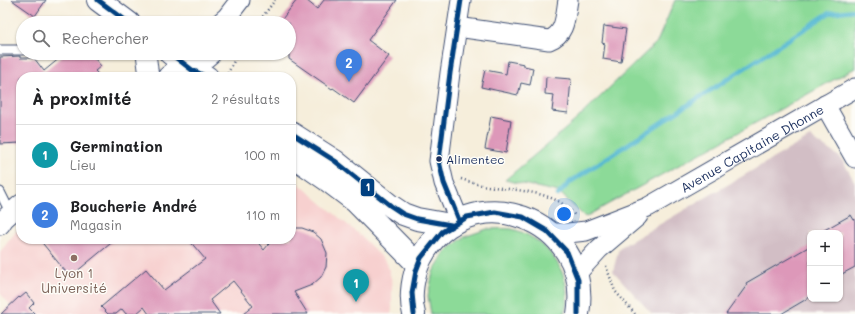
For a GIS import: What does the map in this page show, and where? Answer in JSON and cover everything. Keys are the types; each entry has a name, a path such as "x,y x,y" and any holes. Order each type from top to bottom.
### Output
{"main road":[{"path":"98,0 120,16"},
{"path":"296,136 335,161 403,214 424,220 455,223"},
{"path":"296,158 356,202 418,265"},
{"path":"414,314 412,307 412,286 418,265 426,249 437,236 455,223 478,214 497,212 517,215 535,222 551,233 567,251 577,273 582,310"}],"street":[{"path":"228,16 240,0"},
{"path":"455,223 439,161 461,0"},
{"path":"457,27 549,40 557,37 562,28 568,0"},
{"path":"147,60 148,72"},
{"path":"187,67 200,60"},
{"name":"Avenue Capitaine Dhonne","path":"551,233 586,231 648,207 855,88"},
{"path":"825,105 855,158"},
{"name":"Avenue Capitaine Dhonne","path":"577,273 599,249 648,207"}],"lane":[{"path":"0,50 16,50"},
{"path":"0,192 11,214"}],"path":[{"path":"263,16 275,0"},
{"path":"228,72 234,60"}],"shaded area":[{"path":"810,137 841,158 855,182 855,314 652,314 613,271 619,248"},
{"path":"296,181 362,237 387,263 392,282 392,309 391,314 18,314 0,293 0,252 16,231 16,244 296,244"}],"green space":[{"path":"675,0 855,0 855,68 585,217 559,192 505,180 576,120 657,42"},
{"path":"487,229 512,229 523,233 534,239 552,255 563,275 566,287 567,301 564,314 431,314 428,296 433,272 445,252 464,237"}],"building":[{"path":"12,0 46,0 35,16"},
{"path":"297,0 306,0 317,9 324,0 397,0 368,40 389,56 354,103 290,60 296,60 296,16 284,16"},
{"path":"604,26 626,29 621,62 603,59 605,44 602,43"},
{"path":"16,56 16,60 36,60 44,71 57,60 96,60 101,66 95,71 96,72 16,72 16,143 0,144 0,57"},
{"path":"508,61 524,64 524,66 533,68 530,85 521,83 518,95 481,87 485,70 506,74"},
{"path":"546,77 571,79 568,113 552,111 554,95 545,94"},
{"path":"491,116 511,120 506,153 485,149"},
{"path":"851,215 854,220 855,219 855,267 843,273 843,230 824,230"},
{"path":"296,228 302,228 313,232 321,239 327,253 326,267 321,277 312,285 294,292 308,314 243,314 253,306 233,281 210,300 220,314 149,314 144,307 136,314 126,314 122,309 116,314 108,314 101,307 146,269 164,290 205,259 192,244 259,244 264,250 269,244 296,244"},
{"name":"Lyon 1 Université","path":"43,244 110,244 70,277"},
{"path":"807,248 807,299 781,314 726,314 747,285 746,283"},
{"path":"26,293 34,303 29,308 35,314 1,314 19,297 20,298"}],"waterway":[{"path":"558,195 570,182 829,13 855,10"}],"transit line":[{"name":"1","path":"98,0 120,16"},
{"name":"1","path":"459,220 444,183 439,161 461,0"},
{"name":"1","path":"179,60 196,72"},
{"name":"1","path":"296,136 335,161 403,214 417,219 451,225"},
{"name":"1","path":"414,314 412,293 416,271 421,258 442,232 467,217 495,212 523,217 547,231 567,252 578,280 578,314"}],"place":[{"name":"Boucherie André","path":"349,82"},
{"name":"Alimentec","path":"439,159"},
{"name":"Lyon 1 Université","path":"74,258"},
{"name":"Germination","path":"356,302"}]}
